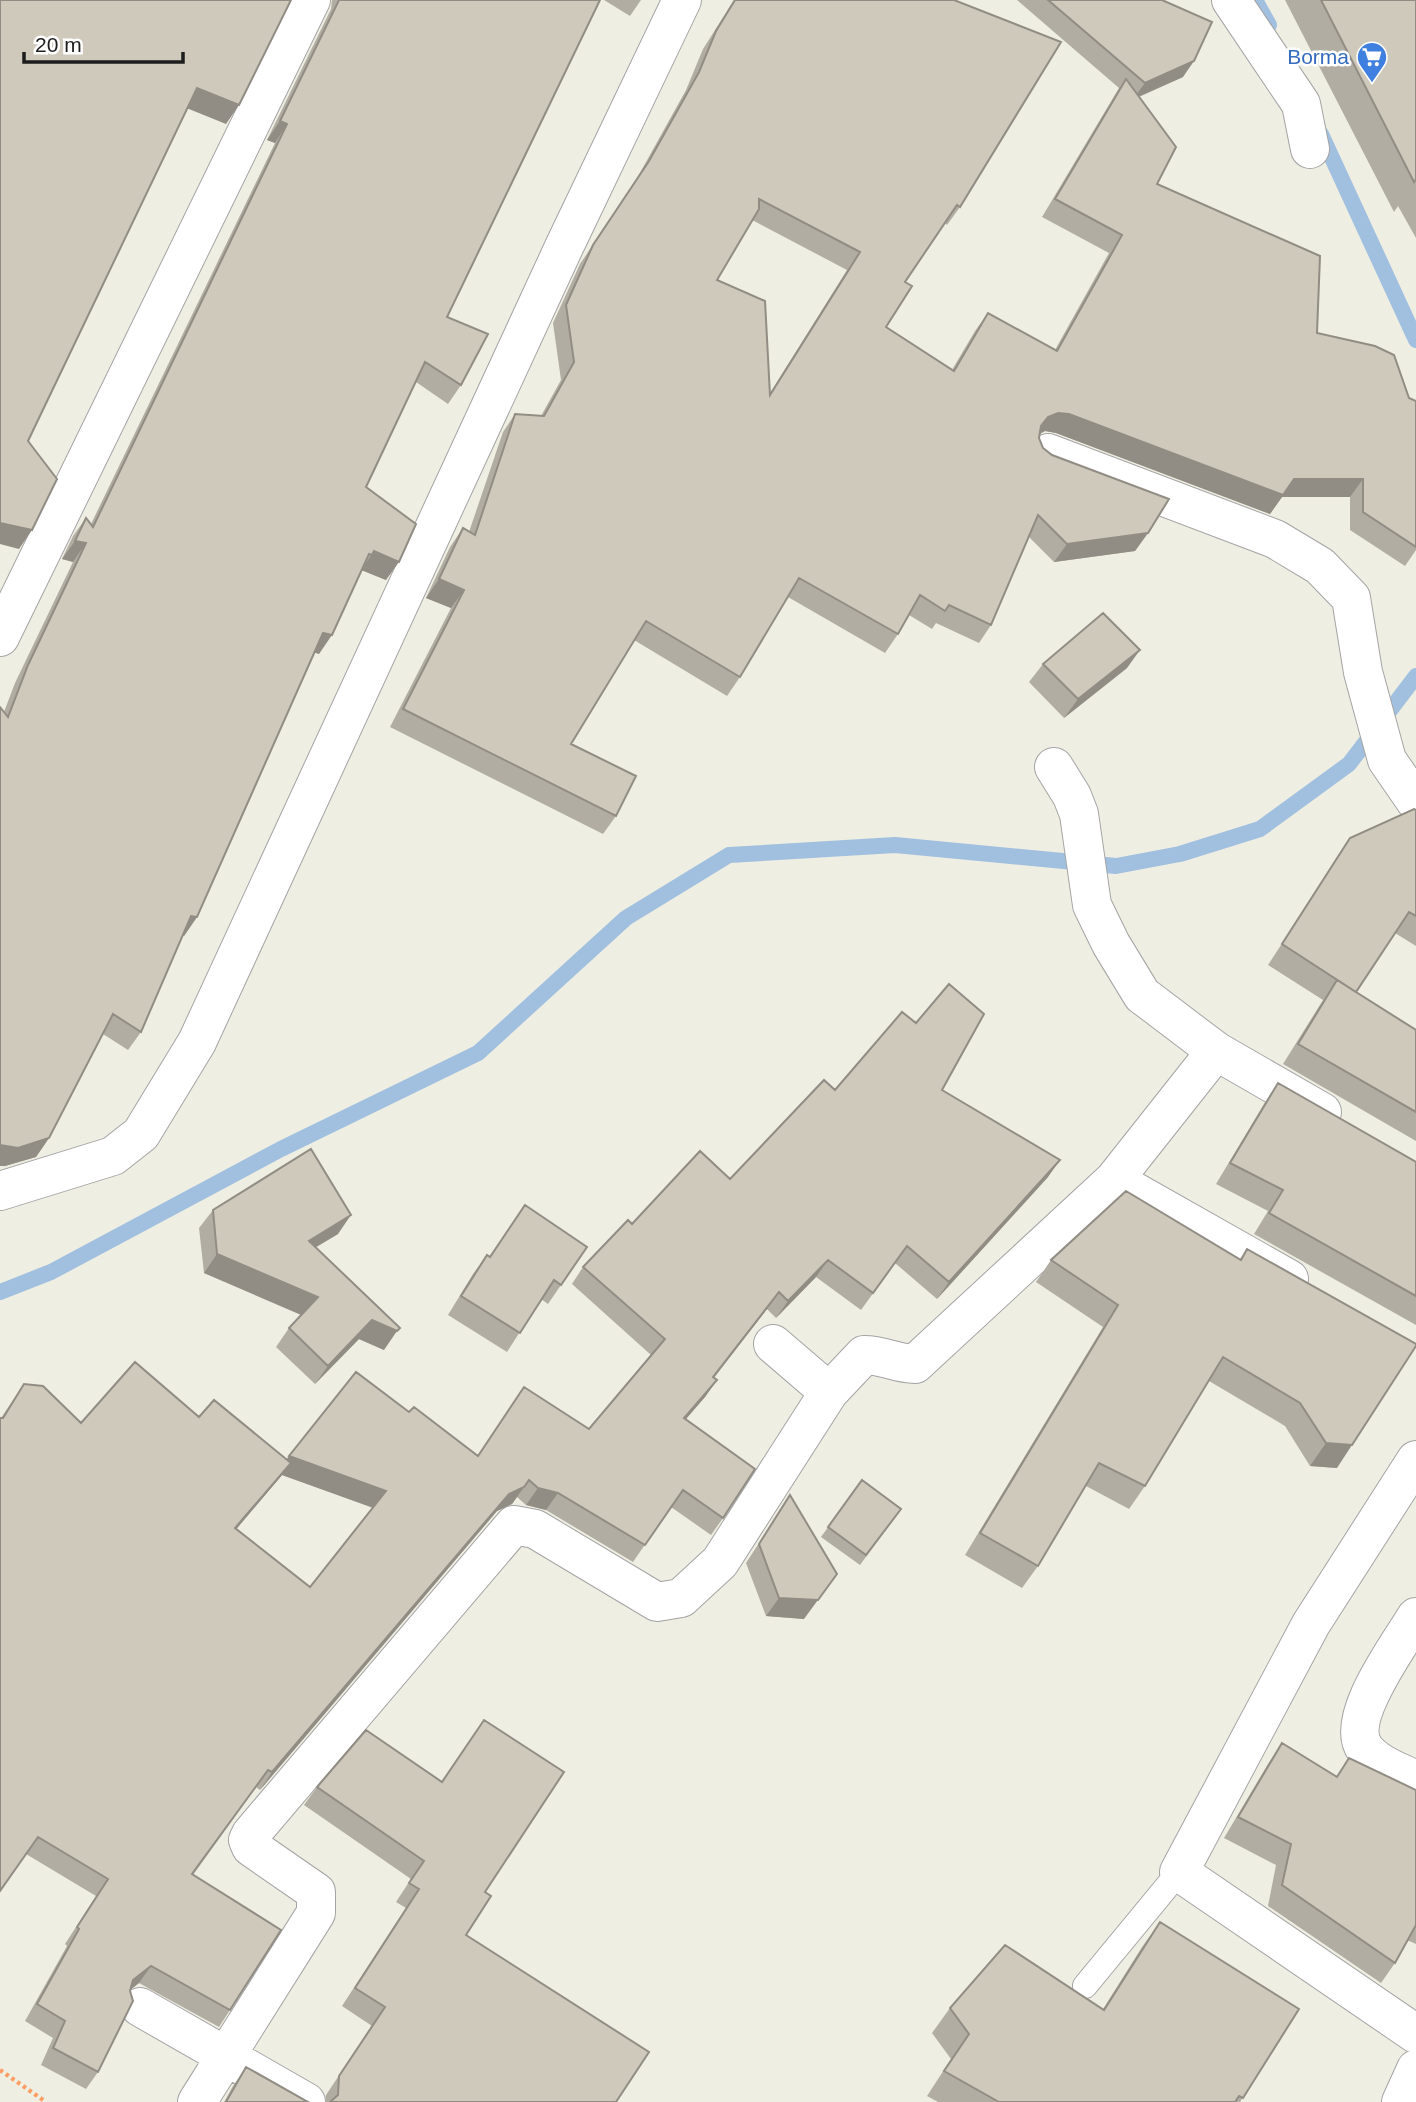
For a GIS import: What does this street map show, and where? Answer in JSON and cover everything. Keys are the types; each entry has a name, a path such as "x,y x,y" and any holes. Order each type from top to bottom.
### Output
{"street":[{"path":"0,637 311,0"},
{"path":"0,1191 113,1156 141,1134 197,1042 564,247 682,0"},
{"path":"1231,0 1301,104 1310,149"},
{"path":"1048,453 1275,539 1320,566 1351,598 1363,672 1387,761 1416,802"},
{"path":"1054,768 1072,796 1079,814 1092,905 1111,944 1142,995 1216,1051 1357,1132"},
{"path":"197,2102 316,1913 316,1892 251,1847 248,1840 251,1834 514,1525 535,1529 657,1602 681,1598 720,1562 829,1392 864,1354 882,1354 902,1364 915,1364 1114,1180 1216,1051"},
{"path":"1114,1180 1320,1296"},
{"path":"773,1344 829,1392"},
{"path":"1416,1460 1311,1624 1179,1872 1416,2034"},
{"path":"1416,1617 1361,1715 1359,1733 1364,1747 1376,1759 1416,1780"},
{"path":"140,2007 306,2102"},
{"path":"1401,2102 1416,2069"}],"lane":[{"path":"1084,1986 1179,1872"}],"path":[{"path":"0,2070 46,2102"}],"building":[{"path":"0,0 291,0 239,105 197,88 28,441 57,479 32,530 0,523"},
{"path":"339,0 600,0 447,317 488,334 461,385 425,362 366,487 416,524 399,562 374,551 372,555 369,554 332,635 323,633 197,917 191,916 141,1032 113,1014 49,1138 18,1148 0,1145 0,707 8,717 28,665 86,543 75,541 86,518 93,527 287,124 280,121"},
{"path":"735,0 954,0 1061,42 960,207 957,205 905,282 912,286 886,327 954,371 988,313 1057,351 1122,235 1055,199 1126,79 1176,147 1157,184 1320,256 1317,333 1375,346 1394,355 1409,398 1416,401 1416,547 1363,512 1363,479 1294,479 1283,495 1069,414 1058,413 1048,417 1041,426 1039,438 1043,448 1052,455 1169,499 1148,533 1067,544 1038,515 991,625 949,605 945,611 920,595 898,634 799,578 740,677 646,621 571,744 636,776 616,816 403,709 464,590 439,579 463,528 475,535 515,414 544,416 574,362 566,305 593,245 649,161 699,72 716,31","holes":["759,199 860,252 770,395 765,301 717,280 759,209"]},
{"path":"1048,0 1162,0 1212,22 1194,61 1145,83"},
{"path":"1321,0 1416,0 1414,182"},
{"path":"1103,613 1140,650 1078,699 1043,664"},
{"path":"1414,809 1416,916 1409,912 1356,992 1282,944 1350,838"},
{"path":"1337,980 1416,1030 1416,1112 1298,1044"},
{"path":"949,984 984,1014 942,1090 1060,1160 949,1282 907,1246 873,1293 828,1260 788,1301 779,1292 713,1377 717,1380 684,1418 755,1469 723,1518 683,1490 645,1545 558,1493 538,1488 529,1480 524,1487 509,1494 272,1772 268,1770 192,1874 281,1930 230,2010 151,1966 133,1980 130,1991 133,2001 98,2072 53,2048 65,2021 37,2004 79,1929 77,1927 108,1879 38,1837 0,1891 0,1418 3,1418 24,1384 43,1386 81,1423 135,1362 199,1417 214,1400 291,1463 235,1528 310,1587 386,1491 289,1456 356,1372 409,1412 414,1407 478,1456 524,1387 589,1429 665,1339 583,1267 628,1220 632,1224 700,1151 730,1179 824,1080 835,1090 902,1012 916,1023"},
{"path":"1278,1083 1416,1162 1416,1296 1269,1213 1283,1190 1230,1163"},
{"path":"311,1149 351,1215 309,1241 400,1328 397,1331 372,1320 328,1366 289,1328 318,1297 217,1254 213,1210"},
{"path":"1126,1191 1241,1260 1247,1249 1416,1346 1352,1445 1326,1443 1300,1403 1223,1357 1145,1486 1099,1463 1038,1566 980,1533 1118,1305 1051,1260"},
{"path":"525,1205 587,1247 561,1285 554,1280 520,1333 461,1296 487,1255 490,1257"},
{"path":"862,1480 901,1509 866,1555 828,1527"},
{"path":"790,1495 837,1574 818,1600 779,1598 759,1544"},
{"path":"484,1720 564,1772 485,1892 491,1896 466,1935 649,2052 616,2102 330,2102 338,2095 339,2076 385,2007 355,1988 419,1889 409,1883 424,1861 317,1787 366,1730 442,1782"},
{"path":"1282,1743 1337,1777 1349,1758 1416,1790 1416,1925 1395,1963 1282,1885 1291,1844 1238,1817"},
{"path":"1160,1922 1299,2009 1243,2098 1239,2096 1235,2102 999,2102 944,2071 969,2034 950,2008 1005,1945 1104,2010"},
{"path":"246,2067 308,2102 226,2102"}],"waterway":[{"path":"1255,0 1269,25"},
{"path":"1321,134 1416,340"},
{"path":"0,1292 51,1272 281,1149 478,1053 626,918 729,855 895,845 1116,866 1180,854 1260,829 1349,764 1416,676"}],"place":[{"name":"Borma","path":"1372,84"}]}
